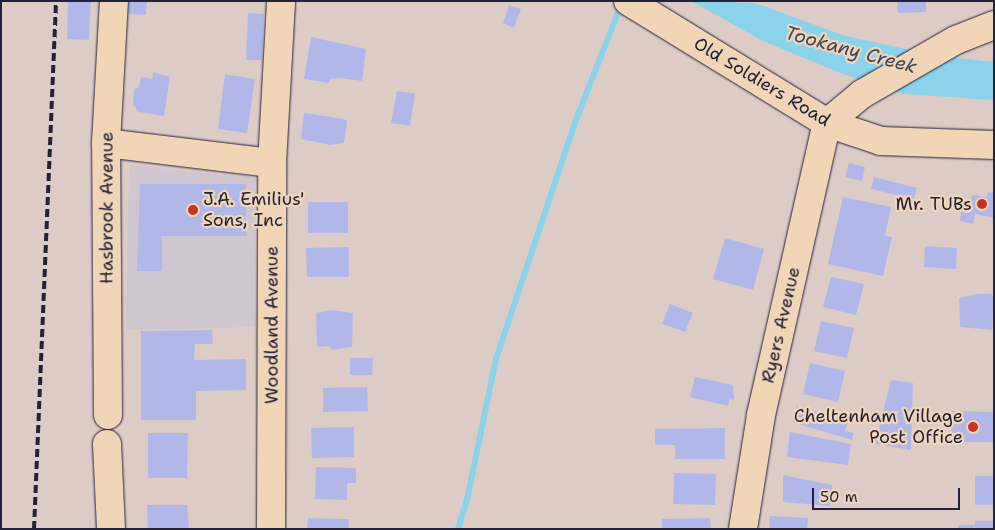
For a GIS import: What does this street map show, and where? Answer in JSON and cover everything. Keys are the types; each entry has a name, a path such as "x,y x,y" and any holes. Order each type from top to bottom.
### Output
{"street":[{"name":"Hasbrook Avenue","path":"108,415 106,144 114,1"},
{"name":"Woodland Avenue","path":"272,529 272,163 281,1"},
{"name":"Old Soldiers Road","path":"636,7 827,123 881,141 994,145"},
{"path":"827,123 862,94 956,40 994,25"},
{"name":"Ryers Avenue","path":"743,529 760,415 827,123"},
{"path":"106,144 272,163"},
{"path":"107,444 111,529"}],"shaded area":[{"path":"129,165 255,178 256,327 126,330"}],"water":[{"name":"Tookany Creek","path":"691,1 755,3 845,36 939,56 994,62 994,100 904,94 843,74 763,41"}],"building":[{"path":"68,1 91,1 89,40 67,39"},
{"path":"128,1 147,1 146,15 128,14"},
{"path":"897,1 926,1 926,12 898,13"},
{"path":"509,5 521,9 514,28 503,23"},
{"path":"248,13 264,14 262,60 246,60"},
{"path":"311,37 366,49 362,81 341,78 330,79 329,83 304,79"},
{"path":"153,72 170,77 164,116 139,112 133,105 134,89 139,87 141,77 152,79"},
{"path":"225,74 255,79 247,133 218,129"},
{"path":"397,91 415,94 410,126 391,123"},
{"path":"304,113 347,121 344,143 330,145 301,139"},
{"path":"849,163 865,167 862,181 845,177"},
{"path":"874,177 917,188 914,199 871,189"},
{"name":"J.A. Emilius' Sons, Inc","path":"140,184 246,184 246,236 162,236 162,271 137,271"},
{"name":"Mr. TUBs","path":"988,192 994,193 994,218 975,214 973,224 960,221 961,212 969,213 972,195 987,197"},
{"path":"843,197 891,207 885,236 892,237 883,276 828,264"},
{"path":"308,202 348,202 348,233 308,233"},
{"path":"725,238 764,249 753,290 713,279"},
{"path":"925,246 957,248 956,269 924,267"},
{"path":"349,247 349,277 307,277 306,248"},
{"path":"831,277 864,284 856,315 823,307"},
{"path":"977,294 991,294 994,298 992,330 960,327 959,298"},
{"path":"670,304 693,313 685,332 662,324"},
{"path":"332,310 353,313 352,347 332,350 329,346 317,347 316,313"},
{"path":"821,321 854,328 847,358 814,351"},
{"path":"212,330 213,344 195,344 194,360 246,359 246,390 196,391 196,420 141,420 141,331"},
{"path":"350,358 373,358 372,375 350,375"},
{"path":"810,363 845,371 838,402 803,394"},
{"path":"695,377 733,385 734,400 730,399 728,406 690,397"},
{"path":"891,380 913,383 911,450 875,444"},
{"path":"367,387 368,411 323,412 323,388"},
{"path":"797,406 848,421 845,431 854,433 852,440 792,422"},
{"name":"Cheltenham Village Post Office","path":"952,411 994,412 994,442 951,442"},
{"path":"354,427 354,457 312,458 311,428"},
{"path":"725,428 725,459 675,459 675,445 655,445 655,429"},
{"path":"790,432 851,444 848,465 787,457"},
{"path":"148,433 188,433 187,478 148,478"},
{"path":"316,467 356,468 356,483 347,483 347,500 315,499"},
{"path":"674,473 716,474 715,505 673,504"},
{"path":"783,475 832,485 830,506 783,502"},
{"path":"975,476 994,476 994,505 975,505"},
{"path":"147,505 187,505 189,529 148,529"},
{"path":"770,516 808,518 807,529 769,529"},
{"path":"308,518 349,519 349,529 307,529"},
{"path":"710,518 711,529 662,529 662,519"},
{"path":"975,521 994,521 994,529 958,529 958,525 975,525"}],"waterway":[{"path":"458,529 467,500 496,359 576,120 621,5"}],"railway":[{"path":"34,529 56,1"}],"place":[{"name":"Mr. TUBs","path":"982,204"},
{"name":"J.A. Emilius' Sons, Inc","path":"193,210"},
{"name":"Cheltenham Village Post Office","path":"973,427"}]}
